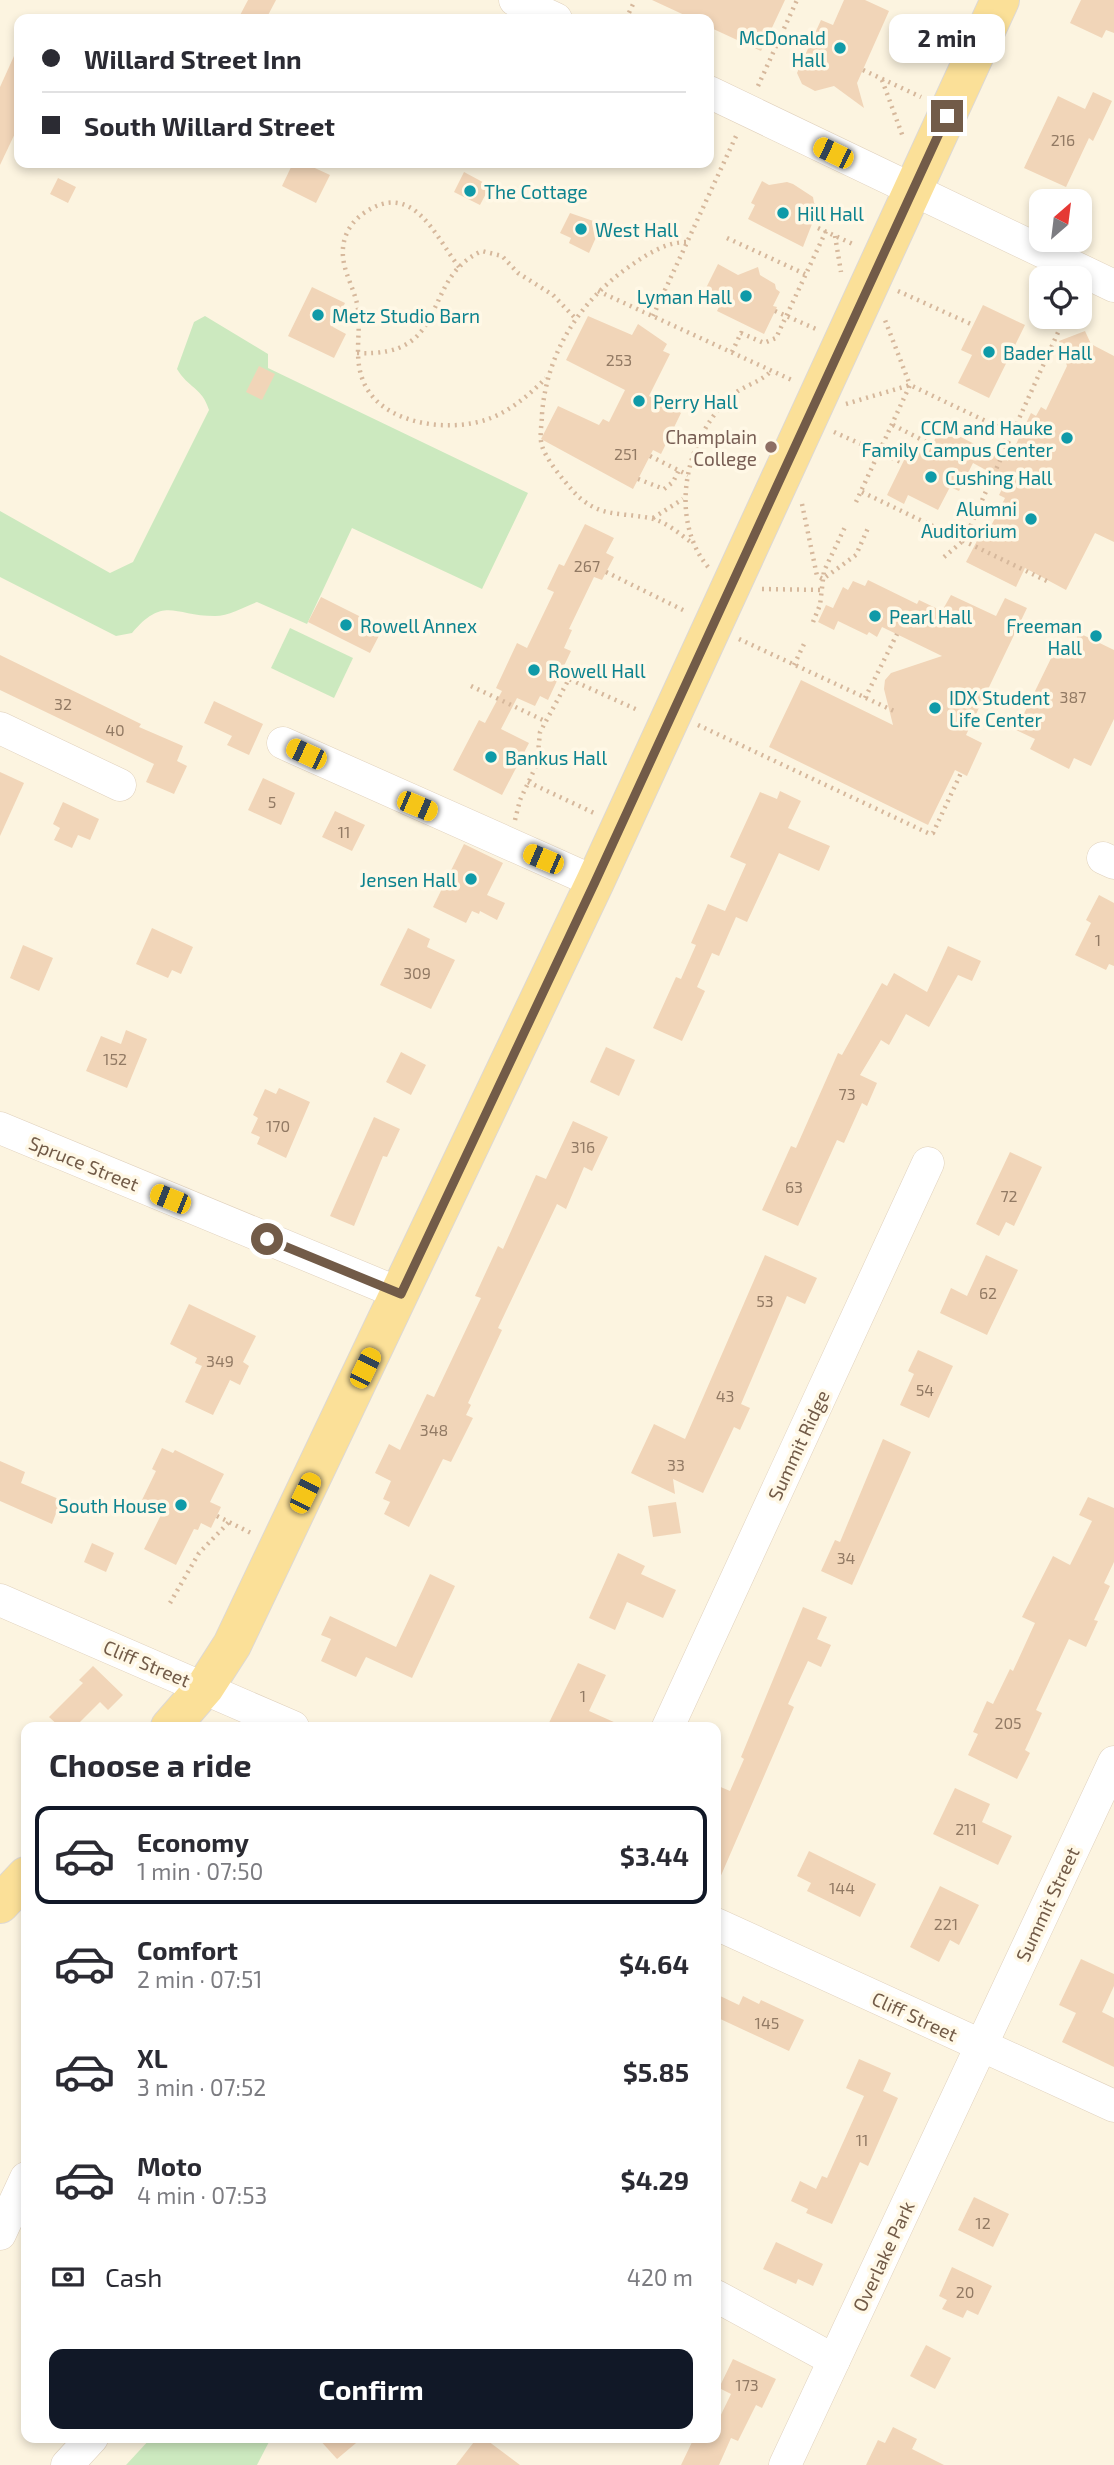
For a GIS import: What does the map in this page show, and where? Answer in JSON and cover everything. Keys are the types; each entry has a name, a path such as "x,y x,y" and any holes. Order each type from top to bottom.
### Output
{"main road":[{"path":"174,1722 205,1687 233,1645 595,882 1000,0"},
{"path":"0,1904 21,1882"}],"street":[{"path":"515,0 545,14"},
{"path":"714,94 1114,286"},
{"path":"0,728 120,785"},
{"path":"283,743 595,882"},
{"name":"Spruce Street","path":"0,1128 401,1294"},
{"name":"Summit Ridge","path":"670,1722 928,1163"},
{"name":"Cliff Street","path":"0,1600 282,1722"},
{"name":"Summit Street","path":"980,2046 1114,1762"},
{"name":"Cliff Street","path":"721,1926 1114,2106"},
{"name":"Overlake Park","path":"785,2465 980,2046"},
{"path":"0,2234 21,2189"},
{"path":"721,2299 834,2360"},
{"path":"68,2465 88,2443"}],"path":[{"path":"754,97 797,0"},
{"path":"863,70 921,97"},
{"path":"882,79 904,137"},
{"path":"653,316 739,128"},
{"path":"459,267 431,223 403,205 376,206 355,220 346,233 343,262 356,299 360,321 357,353 362,378 378,404 402,416 432,424 464,425 509,409 546,378"},
{"path":"818,228 855,245"},
{"path":"732,353 741,333 764,343 771,342 826,231"},
{"path":"835,235 842,275"},
{"path":"727,238 806,274"},
{"path":"686,242 676,242 640,259 598,290 575,318 546,378 541,436 542,447 550,461 572,490 595,508 611,515 652,518 692,543"},
{"path":"357,353 391,353 414,340 459,267 482,251 502,256 518,273 553,295 575,318"},
{"path":"598,290 801,384"},
{"path":"898,291 973,325"},
{"path":"775,311 817,330"},
{"path":"856,502 910,385 885,320"},
{"path":"944,557 964,540 1060,329"},
{"path":"708,567 692,543 684,499 688,475 700,443 734,394 771,371"},
{"path":"846,404 910,385 1013,434"},
{"path":"893,425 932,445"},
{"path":"673,430 700,443"},
{"path":"833,432 903,463"},
{"path":"650,456 688,475"},
{"path":"638,479 664,489 673,482 679,470"},
{"path":"862,492 1049,582"},
{"path":"652,518 684,499"},
{"path":"802,500 817,576 823,579"},
{"path":"813,622 823,579 845,527"},
{"path":"823,579 856,555 869,528"},
{"path":"606,572 688,612"},
{"path":"761,589 822,590"},
{"path":"865,698 897,634"},
{"path":"738,638 894,711"},
{"path":"794,665 804,644"},
{"path":"510,830 537,764 540,732 561,699 569,679 641,711"},
{"path":"471,686 545,721"},
{"path":"697,724 930,834 933,833 961,773"},
{"path":"528,782 594,813"},
{"path":"216,1516 252,1534"},
{"path":"170,1603 199,1553 229,1522"}],"green space":[{"path":"205,316 268,354 268,368 528,493 482,589 352,528 307,624 257,602 220,616 162,611 143,621 132,633 116,636 0,577 0,511 110,573 133,562 209,410 203,397 177,369 194,322"},
{"path":"290,628 353,658 334,698 271,668"},
{"path":"146,2443 268,2443 257,2465 126,2465"}],"building":[{"path":"248,0 276,0 269,14 241,14"},
{"path":"652,0 785,0 761,51 714,29 714,14 682,14"},
{"name":"McDonald Hall","path":"844,0 865,0 889,11 857,83 864,108 834,86 815,91 802,84 797,73 821,20 833,25"},
{"path":"1081,0 1114,0 1114,33 1106,30 1102,38 1070,23"},
{"path":"14,56 14,136 0,165 0,87"},
{"path":"1093,92 1112,101 1093,141 1089,138 1066,187 1024,168 1058,96 1085,109"},
{"path":"291,168 315,168 330,175 316,203 282,186"},
{"name":"The Cottage","path":"464,172 490,186 480,205 454,192"},
{"path":"58,178 76,187 68,203 50,194"},
{"name":"Hill Hall","path":"762,181 769,185 787,182 793,184 813,197 814,203 819,206 803,247 748,219 755,205 751,203"},
{"name":"West Hall","path":"570,213 602,224 589,253 569,243 571,238 560,233"},
{"name":"Lyman Hall","path":"718,264 738,275 758,267 760,275 775,284 780,292 773,306 777,307 764,334 717,311 722,301 704,292"},
{"name":"Metz Studio Barn","path":"312,287 345,303 333,327 346,334 334,358 288,336"},
{"name":"Bader Hall","path":"983,305 1025,325 989,398 958,383 972,355 961,350"},
{"name":"Perry Hall","path":"588,316 632,335 638,324 667,344 663,351 670,354 649,396 681,413 661,454 653,450 633,489 541,439 558,406 599,425 603,419 609,422 625,390 566,360"},
{"path":"1085,331 1091,344 1114,356 1114,542 1095,533 1066,590 1025,568 1016,587 966,562 979,537 984,540 1005,498 999,495 1006,481 973,463 959,491 950,487 938,510 908,495 904,504 887,495 908,452 914,454 917,450 927,455 941,427 1008,461 1031,413 1036,416 1041,407 1046,410 1067,366 1059,341"},
{"path":"259,366 275,374 262,400 246,392"},
{"path":"585,524 614,538 606,553 614,557 602,580 594,577 569,629 572,630 564,648 571,651 548,700 540,696 535,706 517,698 501,729 529,743 502,795 453,770 479,720 485,723 502,691 496,688 517,643 527,648 554,592 547,589 559,564 564,566"},
{"name":"IDX Student Life Center","path":"868,580 917,604 919,600 942,611 951,595 996,616 1005,598 1027,608 966,735 982,743 967,776 955,770 928,825 769,747 801,680 893,725 884,689 885,680 891,673 942,656 882,627 877,637 838,621 834,630 818,622 826,605 833,608 843,587 848,590 853,581 865,586"},
{"name":"Rowell Annex","path":"321,597 383,628 370,653 308,622"},
{"path":"1079,633 1114,650 1114,719 1091,766 1074,758 1069,769 1030,749 1035,739 1016,730 1058,644 1071,651"},
{"path":"0,655 141,724 139,727 183,746 177,761 187,766 174,794 146,782 154,764 0,690"},
{"path":"214,701 263,724 249,755 227,745 232,736 204,723"},
{"path":"0,772 24,783 0,836"},
{"path":"263,778 295,793 281,825 248,810"},
{"path":"780,791 801,801 788,828 830,846 819,871 779,853 747,922 736,917 719,956 712,953 697,987 705,991 682,1041 653,1028 676,977 681,979 696,945 691,943 708,904 725,911 746,864 730,857 760,792 777,799"},
{"path":"63,802 99,819 90,840 78,835 72,848 54,840 60,828 53,824"},
{"path":"335,811 365,825 352,851 322,837"},
{"name":"Jensen Hall","path":"464,844 503,863 487,895 505,903 497,920 480,911 479,914 472,911 466,923 433,907"},
{"path":"1099,895 1114,903 1114,966 1109,964 1106,970 1075,955 1091,923 1086,920"},
{"path":"152,928 193,947 181,974 172,970 168,978 136,964"},
{"path":"408,928 430,939 427,947 455,960 431,1009 380,985"},
{"path":"23,945 53,958 39,991 10,978"},
{"path":"948,946 981,961 972,981 958,975 929,1027 906,1014 889,1045 881,1040 860,1075 877,1083 867,1106 862,1103 844,1143 837,1140 798,1226 762,1210 791,1146 796,1148 838,1053 842,1055 882,983 887,986 894,973 927,992"},
{"path":"126,1030 147,1039 127,1088 86,1071 101,1036 121,1044"},
{"path":"606,1047 635,1060 619,1096 590,1082"},
{"path":"401,1052 426,1065 411,1095 386,1082"},
{"path":"279,1088 310,1102 286,1158 257,1144 260,1137 251,1133 258,1118 253,1115 265,1089 276,1094"},
{"path":"374,1117 400,1129 387,1157 383,1156 354,1226 330,1216"},
{"path":"573,1121 608,1137 592,1171 584,1167 566,1209 557,1204 498,1328 502,1330 468,1403 471,1405 466,1415 473,1418 451,1462 443,1459 409,1527 384,1514 390,1502 383,1499 391,1481 375,1473 389,1444 400,1450 427,1394 434,1397 481,1298 475,1296 498,1246 503,1249 536,1175 546,1179"},
{"path":"1010,1152 1042,1167 1014,1226 1006,1222 999,1236 976,1224"},
{"path":"765,1255 817,1278 805,1304 787,1296 741,1404 750,1408 740,1430 734,1427 703,1493 673,1479 675,1494 631,1473 654,1424 685,1439"},
{"path":"986,1255 1018,1270 987,1335 940,1313 951,1288 967,1296"},
{"path":"189,1304 256,1336 243,1362 249,1366 240,1385 230,1380 213,1415 185,1402 202,1366 195,1363 197,1358 170,1344"},
{"path":"918,1350 953,1366 929,1418 900,1405 914,1374 908,1371"},
{"path":"883,1439 911,1452 852,1585 821,1571 835,1540 840,1542"},
{"name":"South House","path":"162,1448 173,1453 175,1450 224,1474 210,1502 221,1507 211,1528 201,1523 198,1530 194,1529 176,1565 144,1549 162,1513 141,1502 156,1471 152,1469"},
{"path":"0,1461 25,1472 21,1483 61,1500 52,1524 0,1501"},
{"path":"1088,1497 1114,1508 1114,1562 1104,1583 1110,1586 1094,1620 1098,1621 1086,1647 1069,1639 1036,1710 1042,1713 1025,1750 1030,1753 1017,1779 968,1755 978,1734 973,1732 987,1701 993,1704 1010,1669 1013,1671 1035,1623 1022,1617 1053,1556 1070,1565 1092,1521 1079,1515"},
{"path":"676,1502 681,1533 653,1537 648,1506"},
{"path":"92,1543 114,1553 106,1572 84,1562"},
{"path":"618,1553 645,1566 641,1574 676,1590 663,1618 627,1602 615,1630 589,1618"},
{"path":"430,1574 455,1586 412,1678 366,1657 356,1677 321,1661 331,1639 321,1635 330,1616 396,1647"},
{"path":"803,1607 827,1617 817,1639 831,1645 821,1667 808,1661 788,1704 794,1707 721,1875 721,1787 730,1791 744,1759 741,1757"},
{"path":"578,1663 606,1675 589,1711 614,1722 549,1722"},
{"path":"93,1666 123,1695 108,1710 100,1702 80,1722 54,1722 49,1717 83,1683 79,1680"},
{"path":"955,1788 990,1804 982,1822 1012,1836 998,1865 933,1834"},
{"path":"809,1851 876,1884 860,1917 807,1891 811,1883 797,1876"},
{"path":"940,1886 979,1905 959,1945 950,1940 939,1962 910,1947"},
{"path":"1081,1959 1114,1974 1114,1986 1102,2012 1114,2018 1114,2067 1062,2042 1076,2013 1059,2005"},
{"path":"721,1996 739,2005 743,1996 759,2004 761,2000 804,2020 789,2051 721,2019"},
{"path":"859,2059 891,2073 883,2091 898,2098 868,2166 860,2162 832,2224 806,2213 808,2209 791,2201 800,2181 816,2189 822,2176 827,2178 864,2096 846,2088"},
{"path":"974,2197 1009,2214 993,2247 958,2230"},
{"path":"776,2242 823,2264 813,2286 798,2279 796,2284 763,2269"},
{"path":"952,2267 992,2286 978,2315 967,2310 963,2318 942,2309 947,2300 939,2296"},
{"path":"926,2345 951,2358 935,2389 910,2376"},
{"path":"733,2359 776,2379 762,2408 756,2405 738,2441 731,2438 719,2465 681,2465 692,2443 721,2443 721,2415 731,2394 721,2389"},
{"path":"893,2427 917,2439 912,2449 944,2465 866,2465 878,2440 885,2443"},
{"path":"323,2443 356,2443 337,2459"},
{"path":"473,2443 491,2443 520,2465 456,2465"}],"place":[{"name":"McDonald Hall","path":"840,48"},
{"name":"The Cottage","path":"470,191"},
{"name":"Hill Hall","path":"783,213"},
{"name":"West Hall","path":"581,229"},
{"name":"Lyman Hall","path":"746,296"},
{"name":"Metz Studio Barn","path":"318,315"},
{"name":"Bader Hall","path":"989,352"},
{"name":"Perry Hall","path":"639,401"},
{"name":"CCM and Hauke Family Campus Center","path":"1067,438"},
{"name":"Champlain College","path":"771,447"},
{"name":"Cushing Hall","path":"931,477"},
{"name":"Alumni Auditorium","path":"1031,519"},
{"name":"Pearl Hall","path":"875,616"},
{"name":"Rowell Annex","path":"346,625"},
{"name":"Freeman Hall","path":"1096,636"},
{"name":"Rowell Hall","path":"534,670"},
{"name":"IDX Student Life Center","path":"935,708"},
{"name":"Bankus Hall","path":"491,757"},
{"name":"Jensen Hall","path":"471,879"},
{"name":"South House","path":"181,1505"}],"route":[{"path":"267,1239 401,1294 595,882 947,116"}]}
